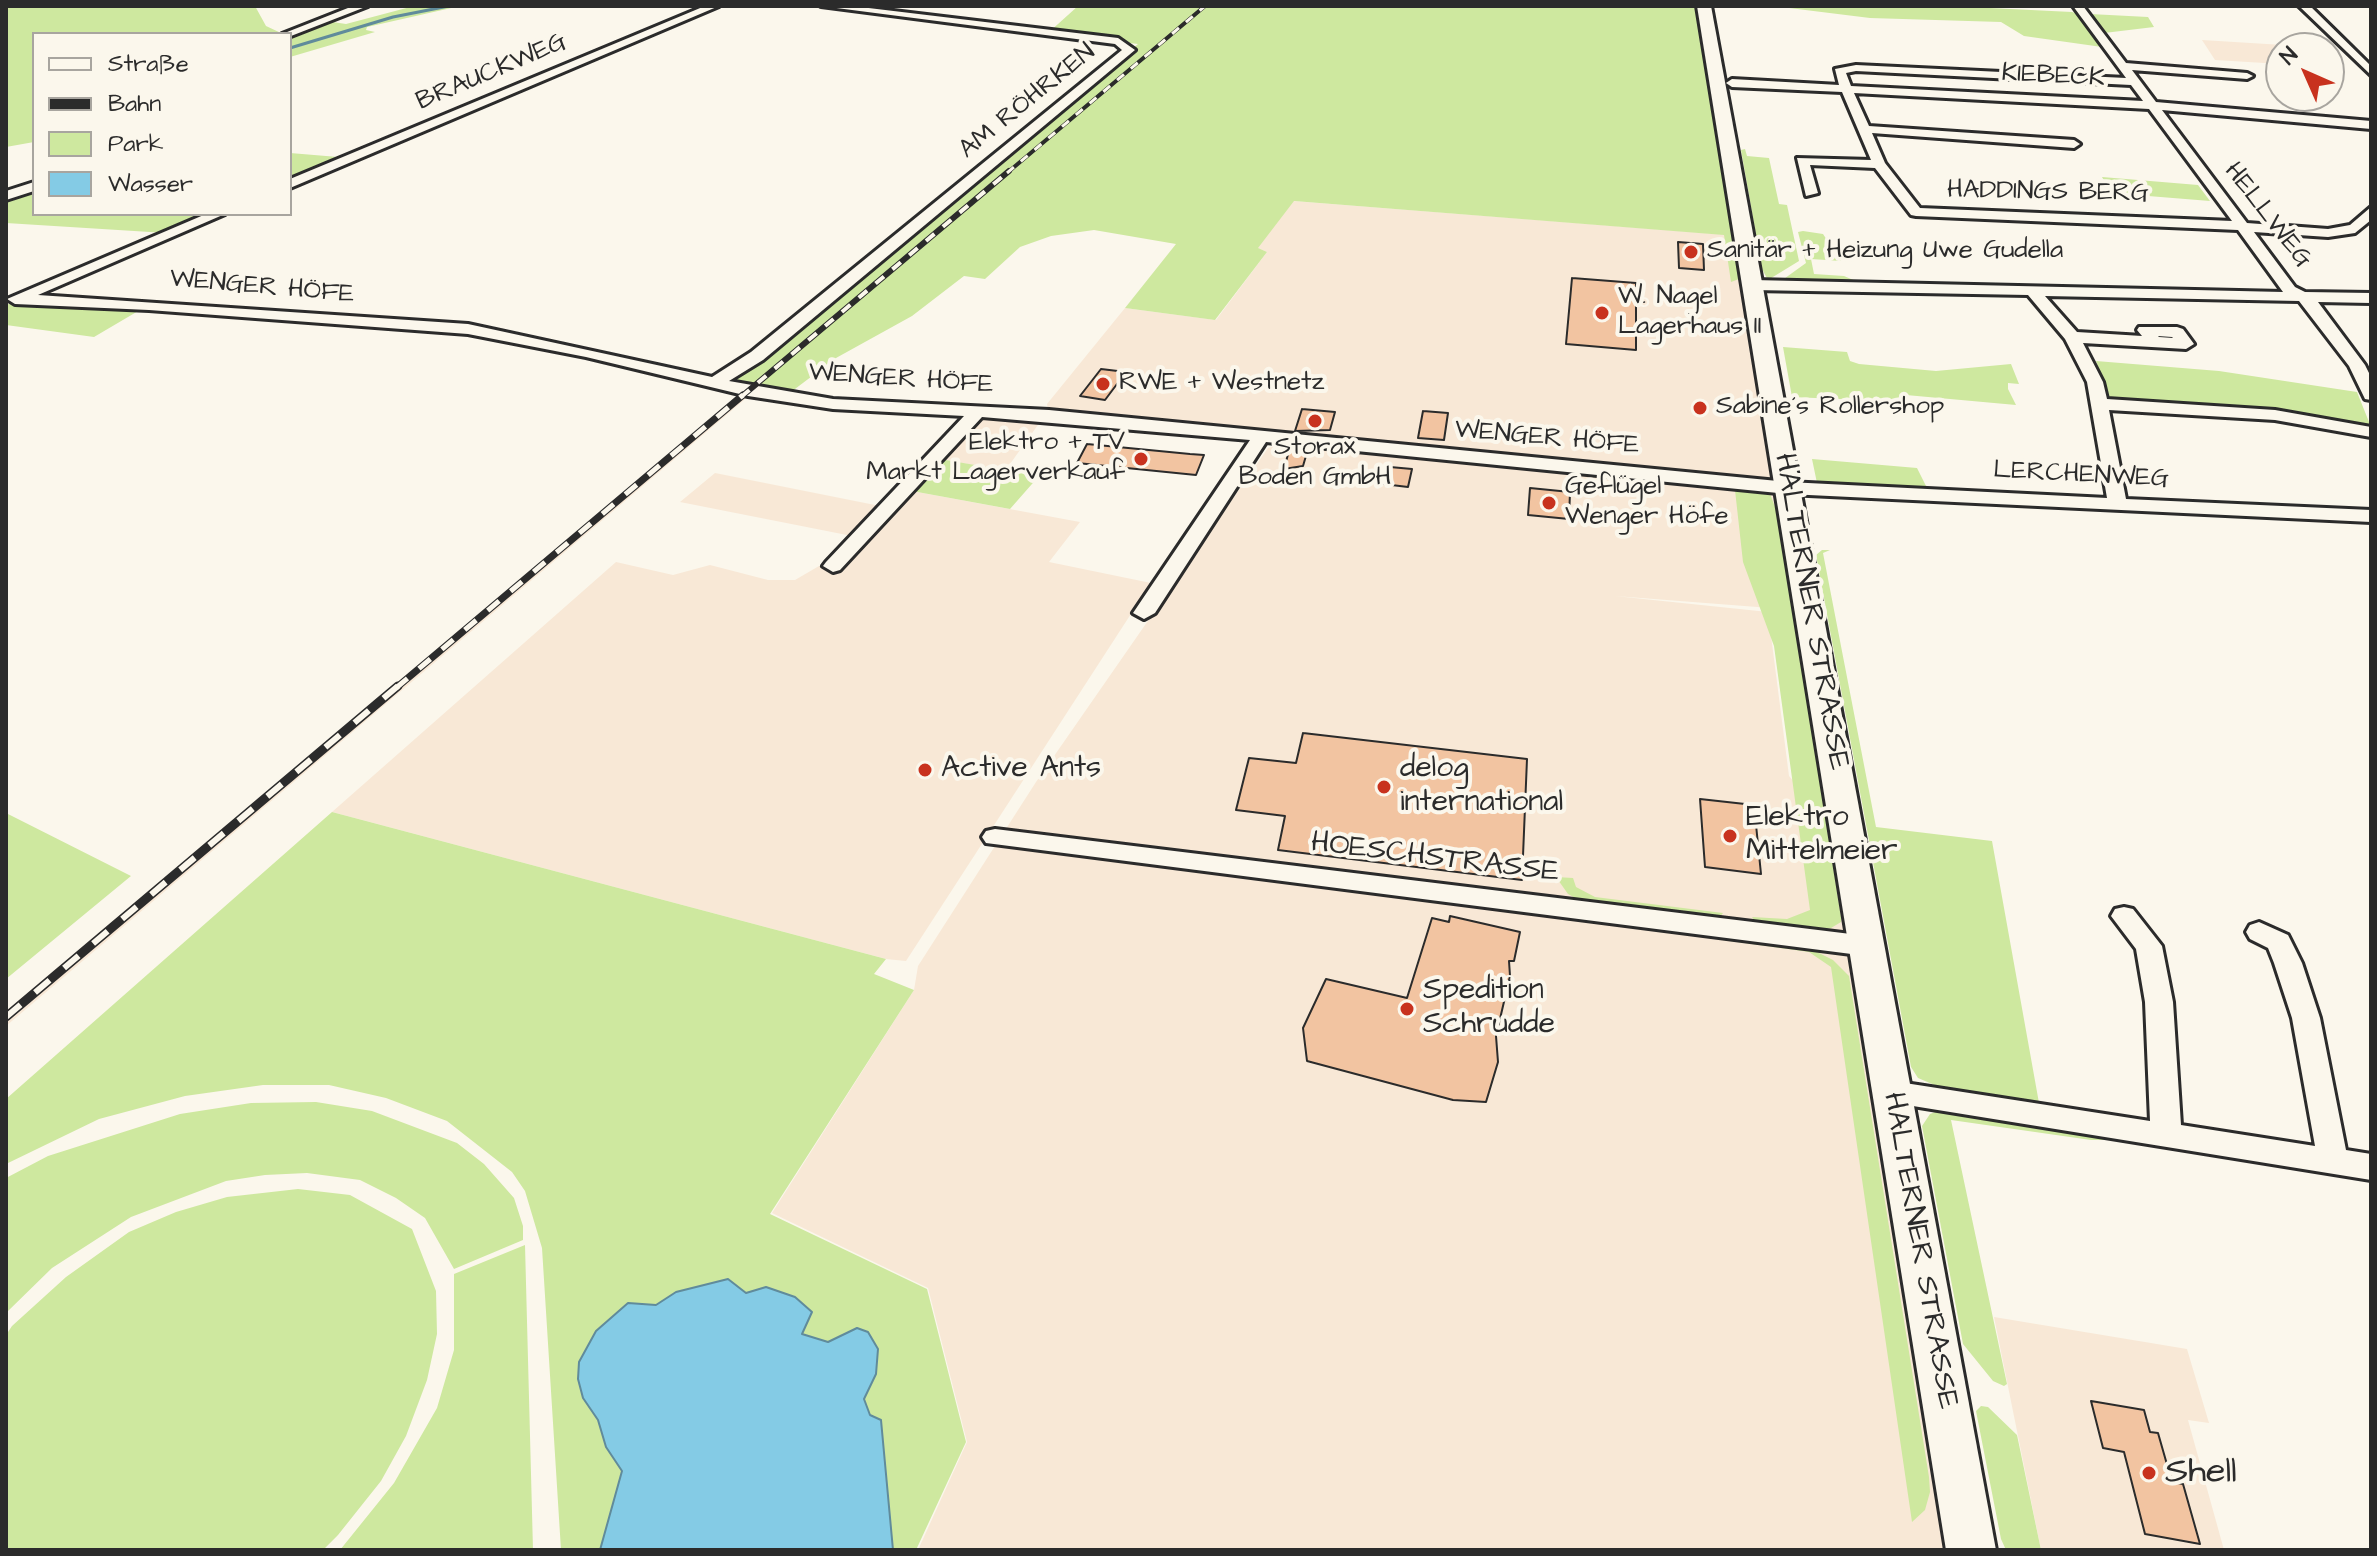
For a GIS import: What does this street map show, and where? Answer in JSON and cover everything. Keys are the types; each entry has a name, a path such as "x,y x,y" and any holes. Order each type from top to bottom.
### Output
{"main road":[{"name":"HALTERNER STRASSE","path":"1704,6 1971,1550"}],"street":[{"path":"292,32 363,6"},
{"name":"BRAUCKWEG","path":"292,183 714,6"},
{"name":"AM RÖHRKEN","path":"714,383 757,356 1129,50 1126,44 1118,41 826,6"},
{"name":"HELLWEG","path":"2078,6 2290,290 2309,300 2357,365 2371,395"},
{"path":"2304,6 2371,72"},
{"path":"2123,66 2247,76"},
{"path":"1844,87 1839,71 1843,68 2135,82"},
{"name":"KIEBECK","path":"1732,83 2151,106 2371,125"},
{"name":"HADDINGS BERG","path":"1844,87 1850,91 1879,164 1916,212 2108,217 2346,232 2355,229 2371,211"},
{"name":"HADDINGS BERG","path":"1865,129 2074,144"},
{"path":"1811,193 1802,161 1879,164"},
{"path":"6,196 32,187"},
{"path":"11,301 213,216"},
{"path":"1753,285 2371,298"},
{"path":"2033,292 2072,337 2095,382 2118,504"},
{"name":"WENGER HÖFE","path":"11,301 149,305 468,329 586,352 714,383 833,404 979,410 1788,488"},
{"path":"2072,337 2154,342"},
{"path":"2100,404 2275,415 2371,432"},
{"path":"833,566 979,410"},
{"path":"1144,613 1260,438"},
{"name":"LERCHENWEG","path":"1788,488 2371,516"},
{"name":"HOESCHSTRASSE","path":"995,837 1867,946"},
{"path":"2124,916 2149,946 2159,1002 2166,1135"},
{"path":"2259,932 2278,942 2306,1018 2333,1161"},
{"path":"1892,1093 2371,1167"}],"shaded area":[{"path":"2202,40 2265,44 2265,63 2215,60"},
{"path":"1293,201 1744,236 1809,611 1615,596 1768,612 1789,776 1821,812 1844,813 1971,1550 918,1550 967,1442 928,1288 772,1213 914,990 918,966 1036,782 1268,448 1283,444 1359,449 1049,415 1047,404 1125,308 1216,320 1267,252 1257,248"},
{"path":"741,394 750,395 6,1026 6,1011"},
{"path":"978,419 1040,422 1005,471 940,459"},
{"path":"715,473 880,506 852,536 680,502"},
{"path":"912,491 1080,522 1049,562 1151,583 906,961 886,959 332,812 616,562 673,575 710,565 768,580 795,580 819,566 833,568"},
{"path":"1994,1317 2187,1349 2209,1423 2188,1420 2224,1550 2041,1550"}],"green space":[{"path":"6,6 255,6 266,26 279,32 32,32 32,142 6,147"},
{"path":"349,6 360,6 288,32 284,32"},
{"path":"414,6 460,6 367,27 366,30 375,32 292,56 292,33 326,21 346,24"},
{"path":"1078,6 1696,6 1739,279 1731,282 1724,235 1294,201 1258,248 1267,252 1215,320 1125,308 1176,244 1094,230 1051,236 1020,247 985,279 964,276 912,316 836,358 787,395 725,382 1138,44 1048,33"},
{"path":"1773,6 1949,6 2072,12 2078,14 2102,47 2024,36 2001,22 1870,18"},
{"path":"2090,14 2148,17 2154,27 2104,33"},
{"path":"1745,149 1747,156 1769,158 1779,204 1787,205 1799,261 1768,280 1762,269 1741,150"},
{"path":"292,153 338,157 338,161 292,180"},
{"path":"2102,177 2198,185 2210,201 2111,193"},
{"path":"32,189 32,216 206,216 166,233 6,223 6,199"},
{"path":"1798,232 1823,234 1827,240 1848,248 1837,248 1841,261 1811,259 1814,274 1844,276 1858,282 1781,281 1806,263"},
{"path":"15,302 145,307 94,337 6,325 6,305"},
{"path":"1783,347 1847,352 1850,361 1859,364 1936,371 2011,364 2019,384 2008,383 2008,389 2016,405 1906,395 1908,402 1792,397"},
{"path":"2096,361 2219,371 2357,392 2371,427 2183,405 2180,402 2110,399"},
{"path":"940,459 1039,476 1010,509 912,491"},
{"path":"1812,459 1917,468 1927,488 1817,483"},
{"path":"1719,487 1769,491 1778,515 1841,917 1841,922 1831,928 1812,931 1758,925 1752,917 1787,919 1810,910 1774,646 1743,562 1735,490"},
{"path":"1822,550 1830,550 1823,553 1876,827 1992,841 2039,1103 1944,1089 1918,1078 1911,1067 1816,555"},
{"path":"332,812 886,959 874,974 914,990 770,1214 927,1289 966,1442 916,1550 893,1550 881,1420 870,1415 864,1399 876,1374 878,1349 868,1332 857,1328 828,1342 801,1334 766,1287 746,1293 676,1292 656,1305 628,1303 583,1398 598,1420 606,1447 622,1471 616,1500 600,1550 561,1550 542,1248 525,1191 512,1172 447,1121 386,1098 329,1085 263,1085 185,1096 99,1119 6,1164 6,1099"},
{"path":"6,813 131,876 6,979"},
{"path":"1556,877 1573,878 1576,887 1595,897 1723,913 1717,920 1588,905 1568,894"},
{"path":"1602,923 1809,948 1833,960 1849,976 1929,1477 1930,1492 1925,1510 1912,1522 1831,967 1809,952"},
{"path":"316,1102 372,1111 457,1143 484,1164 514,1198 523,1226 523,1240 454,1269 425,1218 396,1198 360,1180 307,1173 265,1175 226,1181 131,1217 52,1268 6,1313 6,1178 48,1156 180,1114 251,1103"},
{"path":"1943,1109 2105,1135 2106,1140 2091,1140 1951,1120 2007,1384 2004,1386 1993,1381 1963,1344 1922,1126 1930,1114"},
{"path":"298,1189 350,1195 412,1229 436,1291 437,1334 427,1380 406,1436 381,1481 338,1535 323,1550 6,1550 6,1335 12,1326 66,1277 129,1232 176,1212 227,1197"},
{"path":"525,1245 533,1550 340,1550 394,1483 437,1408 454,1350 454,1274"},
{"path":"1981,1406 1988,1407 2017,1435 2041,1550 2006,1550 2001,1539 1976,1411"}],"water":[{"path":"728,1279 746,1293 766,1287 795,1297 812,1312 802,1334 828,1342 857,1328 868,1332 878,1349 876,1374 864,1399 870,1415 881,1420 893,1550 600,1550 622,1471 606,1447 598,1420 583,1398 578,1379 579,1362 596,1331 628,1303 656,1305 676,1292"}],"building":[{"name":"Sanitär + Heizung Uwe Gudella","path":"1678,242 1703,244 1704,270 1679,268"},
{"name":"W. Nagel Lagerhaus II","path":"1572,278 1636,283 1636,350 1566,344"},
{"name":"RWE + Westnetz","path":"1101,369 1126,372 1105,400 1080,396"},
{"name":"Storax Boden GmbH","path":"1302,409 1335,412 1330,430 1295,431"},
{"path":"1423,411 1448,413 1444,440 1418,438"},
{"name":"Elektro + TV Markt Lagerverkauf","path":"1087,444 1204,455 1196,475 1077,463"},
{"path":"1290,447 1308,449 1303,466 1284,469"},
{"path":"1379,466 1412,469 1408,487 1375,483"},
{"name":"Geflügel Wenger Höfe","path":"1530,488 1570,492 1569,519 1528,515"},
{"name":"delog international","path":"1303,733 1527,759 1522,880 1278,850 1285,816 1236,810 1249,758 1296,763"},
{"name":"Elektro Mittelmeier","path":"1700,799 1754,805 1761,874 1705,867"},
{"name":"Spedition Schrudde","path":"1450,916 1520,932 1514,961 1509,961 1510,976 1496,1036 1498,1062 1486,1102 1453,1100 1307,1061 1303,1028 1326,979 1407,998 1432,918 1449,922"},
{"name":"Shell","path":"2091,1401 2144,1410 2150,1432 2158,1433 2172,1482 2183,1484 2200,1544 2145,1534 2124,1452 2103,1448"}],"waterway":[{"path":"292,47 393,17 449,6"},
{"path":"286,32 310,23"}],"railway":[{"path":"1007,173 1205,6"},
{"path":"741,397 1009,171"},
{"path":"396,688 743,395"},
{"path":"6,1017 398,686"}],"place":[{"name":"Sanitär + Heizung Uwe Gudella","path":"1691,252"},
{"name":"W. Nagel Lagerhaus II","path":"1602,313"},
{"name":"RWE + Westnetz","path":"1103,384"},
{"name":"Sabine´s Rollershop","path":"1700,408"},
{"name":"Storax Boden GmbH","path":"1315,421"},
{"name":"Elektro + TV Markt Lagerverkauf","path":"1141,459"},
{"name":"Geflügel Wenger Höfe","path":"1549,503"},
{"name":"Active Ants","path":"925,770"},
{"name":"delog international","path":"1384,787"},
{"name":"Elektro Mittelmeier","path":"1730,836"},
{"name":"Spedition Schrudde","path":"1407,1009"},
{"name":"Shell","path":"2149,1473"}]}
